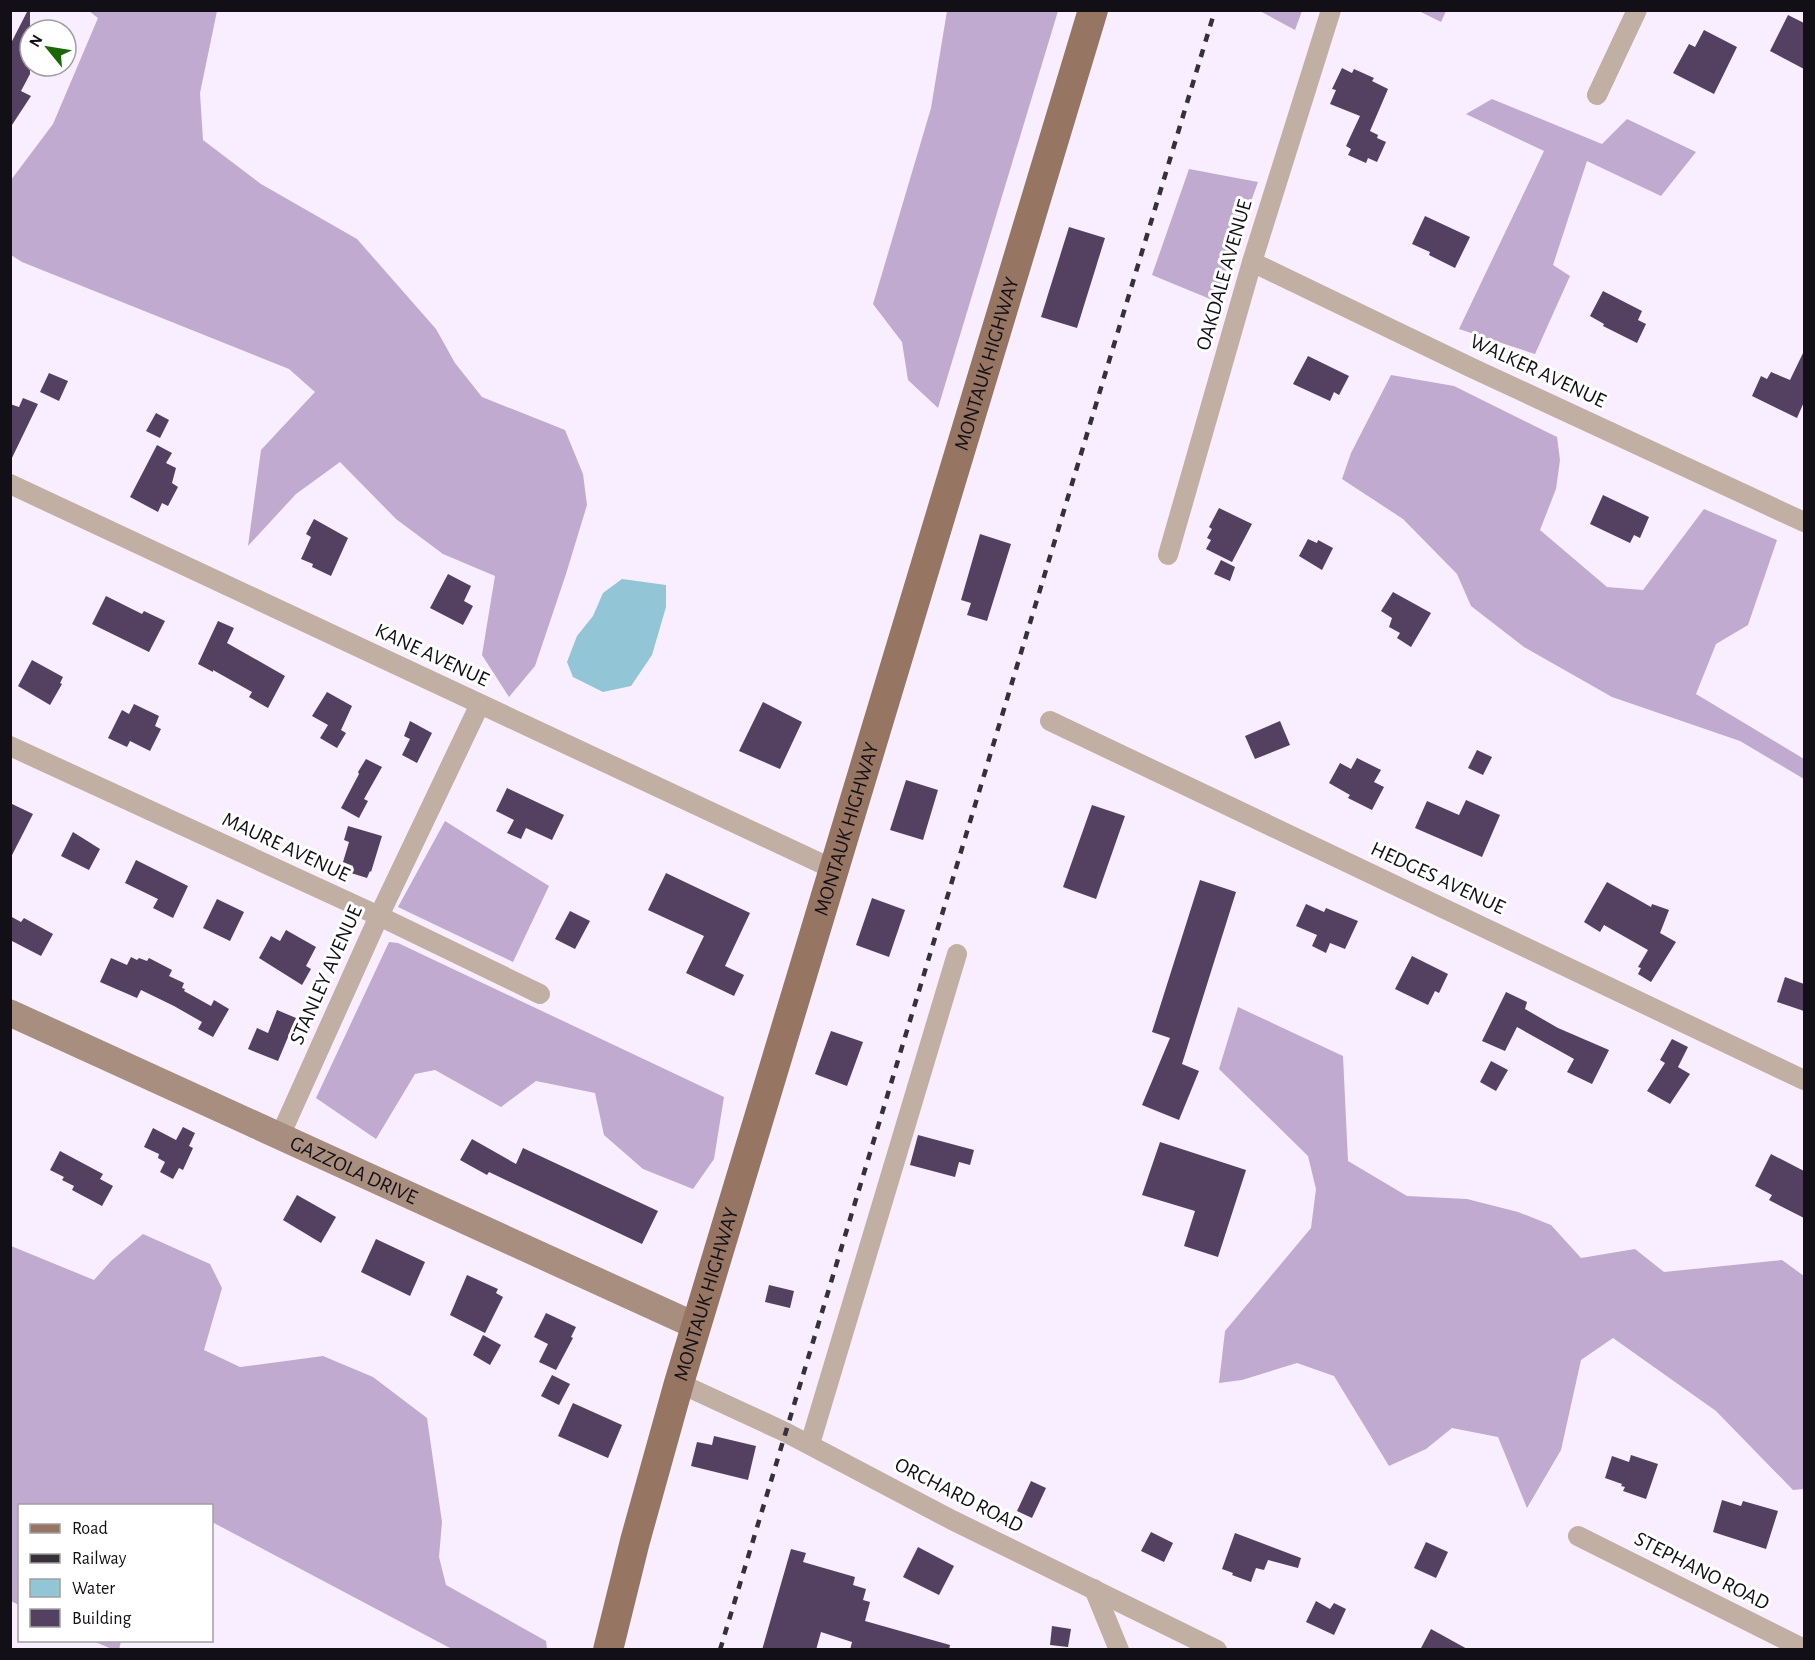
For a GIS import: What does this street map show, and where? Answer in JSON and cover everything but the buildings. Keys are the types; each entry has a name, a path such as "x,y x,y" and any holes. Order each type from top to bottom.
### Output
{"main road":[{"name":"MONTAUK HIGHWAY","path":"608,1650 635,1541 679,1383 1093,10"}],"street":[{"name":"OAKDALE AVENUE","path":"1168,555 1252,262 1330,10"},
{"path":"1597,95 1637,10"},
{"name":"WALKER AVENUE","path":"1252,262 1472,368 1804,522"},
{"name":"KANE AVENUE","path":"10,484 834,869"},
{"name":"STANLEY AVENUE","path":"280,1136 379,916 480,704"},
{"name":"HEDGES AVENUE","path":"1050,721 1804,1080"},
{"name":"MAURE AVENUE","path":"10,746 379,916 540,994"},
{"path":"810,1444 957,954"},
{"name":"GAZZOLA DRIVE","path":"10,1013 696,1326"},
{"name":"ORCHARD ROAD","path":"679,1383 810,1444 952,1520 1217,1650"},
{"name":"STEPHANO ROAD","path":"1578,1536 1804,1649"},
{"path":"1094,1589 1119,1650"}],"shaded area":[{"path":"1302,10 1295,30 1260,11"},
{"path":"89,11 217,11 200,93 203,140 261,184 357,239 436,329 455,363 482,397 565,430 583,474 587,505 535,666 509,697 482,655 495,576 443,554 396,519 340,462 296,494 248,546 261,450 315,392 289,369 22,262 11,255 11,180 53,124 73,78 78,78 78,65 98,18"},
{"path":"947,11 1058,11 938,408 908,380 902,342 873,304 931,108"},
{"path":"1419,11 1446,11 1441,22"},
{"path":"1492,99 1602,144 1627,119 1696,152 1661,196 1587,161 1553,265 1570,276 1535,354 1459,329 1544,151 1466,114"},
{"path":"1189,169 1258,182 1215,301 1152,275"},
{"path":"1391,375 1454,386 1557,437 1560,460 1556,489 1540,530 1607,587 1643,590 1704,509 1777,540 1748,625 1716,644 1696,694 1804,759 1804,779 1740,741 1612,697 1524,647 1471,606 1457,574 1403,519 1342,479 1351,453"},
{"path":"445,821 549,886 513,962 398,907"},
{"path":"389,942 398,943 724,1097 714,1159 693,1189 643,1169 604,1135 595,1093 536,1081 501,1107 435,1070 415,1074 376,1139 316,1098"},
{"path":"1238,1007 1343,1056 1348,1161 1407,1196 1467,1199 1518,1212 1551,1225 1581,1258 1635,1249 1664,1272 1782,1260 1804,1276 1804,1489 1793,1490 1716,1411 1613,1338 1581,1360 1561,1450 1527,1508 1498,1437 1452,1428 1426,1449 1389,1466 1334,1376 1297,1363 1242,1380 1219,1383 1225,1331 1311,1228 1316,1189 1308,1156 1219,1069"},
{"path":"143,1234 210,1264 222,1288 204,1350 240,1367 323,1356 373,1377 427,1418 442,1522 439,1557 446,1585 546,1641 547,1649 455,1650 448,1647 213,1523 213,1504 18,1504 18,1604 11,1601 11,1246 94,1280 111,1261"},
{"path":"95,1642 121,1642 119,1650"}],"water":[{"path":"622,579 666,585 666,607 652,655 631,686 603,692 573,677 567,662 577,636 593,616 603,593"}],"railway":[{"path":"720,1650 1215,10"}]}
